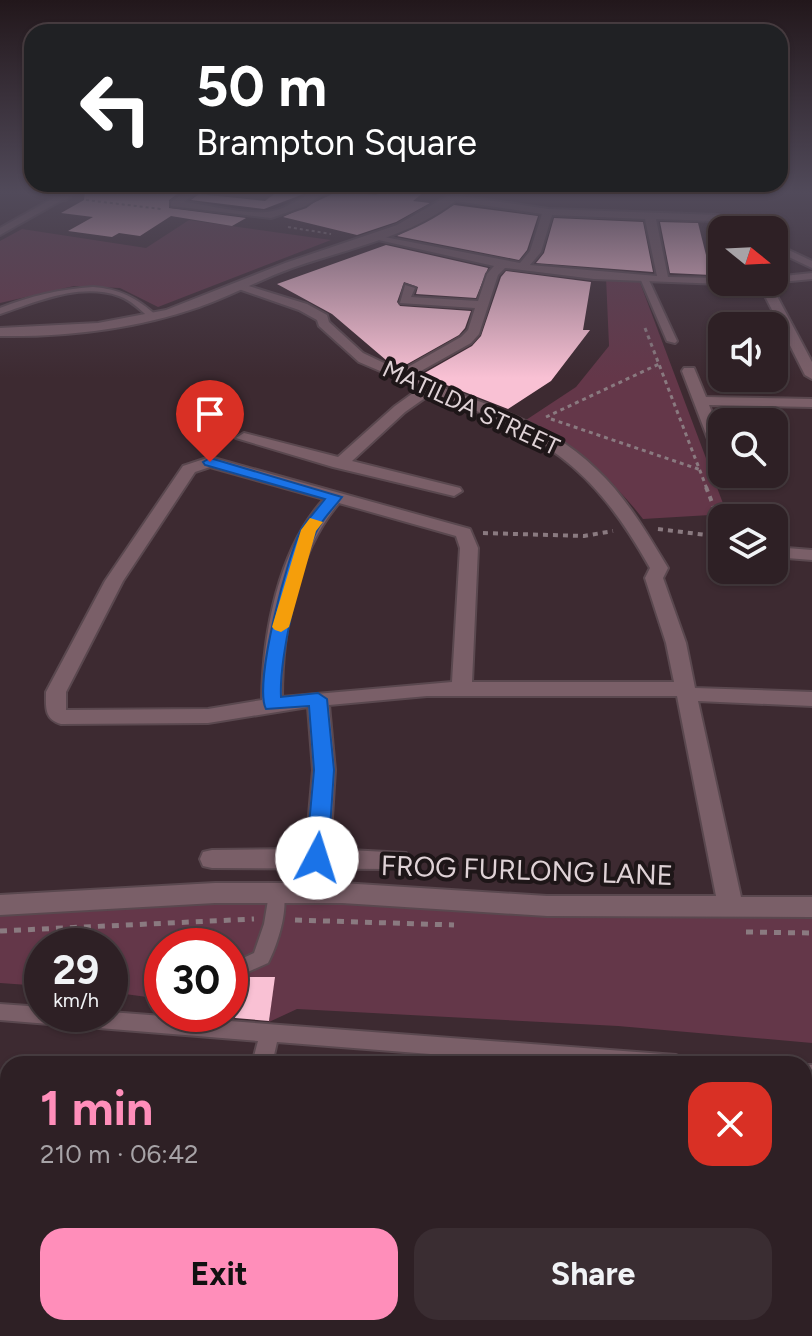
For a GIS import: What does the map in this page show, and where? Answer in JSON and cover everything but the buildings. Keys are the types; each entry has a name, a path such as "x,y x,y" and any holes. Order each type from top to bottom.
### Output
{"street":[{"path":"0,332 88,328 153,316 189,307 288,266 327,253"},
{"path":"442,253 644,278 708,281"},
{"path":"524,265 534,253"},
{"path":"658,253 663,279"},
{"path":"789,253 812,265"},
{"path":"403,375 466,340 474,331 480,305 493,274 503,263"},
{"path":"788,279 812,276"},
{"name":"MATILDA STREET","path":"239,287 303,307 323,318 323,323 355,353 463,399 560,448 591,473 634,527 659,568 654,578 669,620 686,691 731,919"},
{"path":"409,288 404,300 480,305"},
{"path":"771,296 812,375"},
{"path":"689,371 708,421"},
{"path":"339,464 400,409 431,387"},
{"path":"701,401 812,403"},
{"path":"244,438 454,491"},
{"path":"462,688 469,548 464,533 210,462 189,469 114,581 56,692 56,712 61,717 208,716 272,704 462,688 686,691 812,699"},
{"path":"272,704 276,644 300,558 309,530 335,497"},
{"path":"788,553 812,555"},
{"path":"317,858 324,770 318,699"},
{"path":"212,859 397,860"},
{"name":"FROG FURLONG LANE","path":"0,905 275,905 342,893 731,919 812,907"}],"lane":[{"path":"644,278 672,341"},
{"path":"0,311 24,303 95,290 126,296 153,316"},
{"path":"248,964 262,958 275,905"},
{"path":"0,1012 144,1018"},
{"path":"248,1029 571,1056"},
{"path":"264,1056 270,1033"}],"path":[{"path":"642,320 714,504"},
{"path":"546,417 659,364"},
{"path":"536,414 702,471"},
{"path":"464,533 584,536 634,527 708,535"},
{"path":"0,931 275,905 461,925"},
{"path":"731,919 812,933"}],"shaded area":[{"path":"0,253 297,253 158,307 120,288 74,286 0,303"},
{"path":"606,277 639,280 708,463 708,488 717,488 723,504 708,504 708,515 643,519 617,489 589,464 526,420 576,387 609,346"},
{"path":"215,893 812,907 812,1043 618,1026 297,1009 269,1022 274,977 248,977 248,928 144,928 144,997 128,994 128,928 24,928 24,985 0,983 0,905"}],"slow traffic":[{"path":"281,627 309,530 315,522"}],"route":[{"path":"210,462 335,497 309,530 276,644 271,680 272,704 318,699 324,770 317,858"}]}
